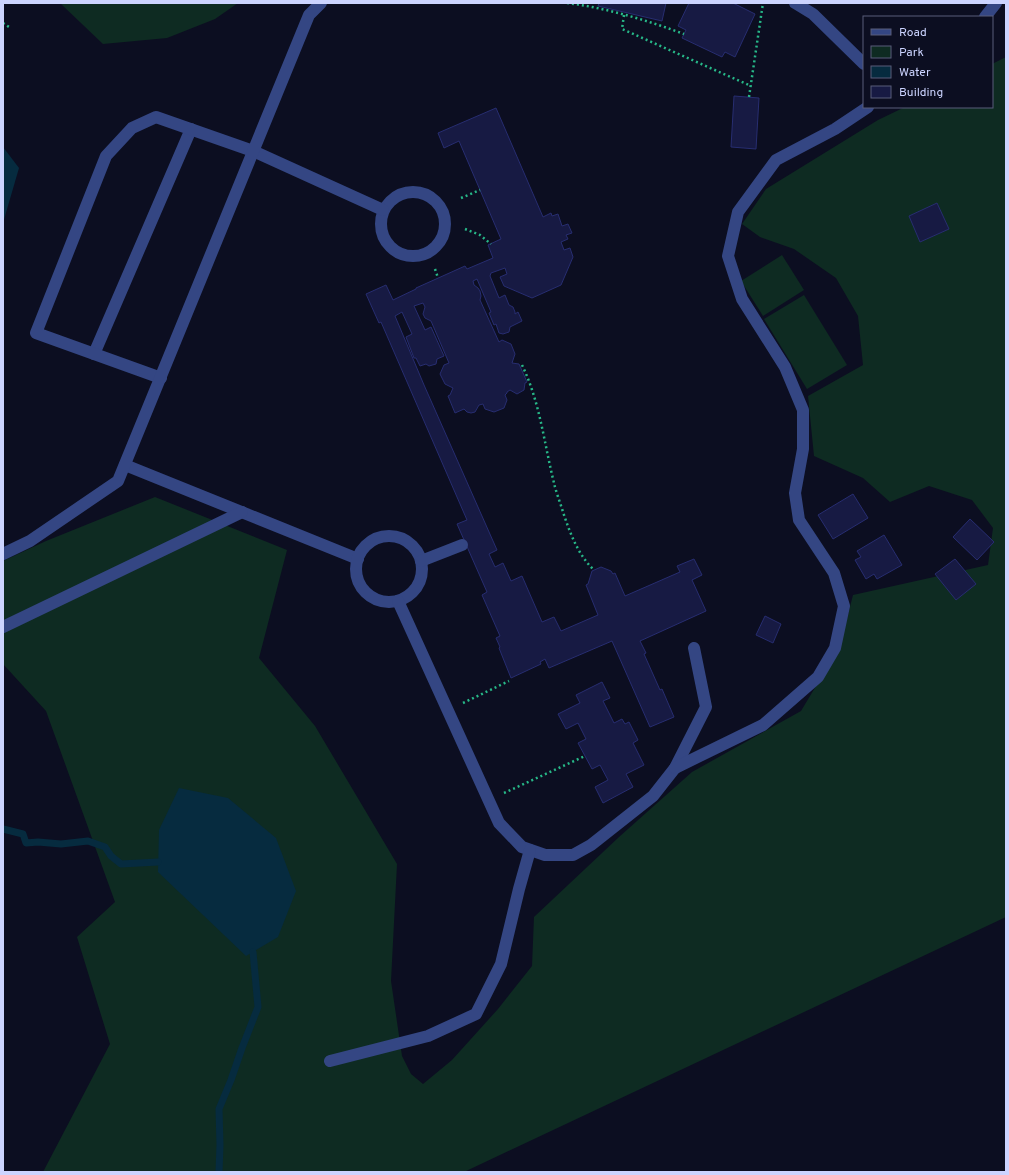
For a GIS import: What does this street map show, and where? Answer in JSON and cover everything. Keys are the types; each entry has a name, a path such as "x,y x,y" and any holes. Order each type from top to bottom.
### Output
{"lane":[{"path":"3,554 30,541 118,481 309,15 321,3"},
{"path":"795,3 813,14 863,63"},
{"path":"986,16 996,3"},
{"path":"675,768 763,725 818,676 835,648 844,606 834,573 799,520 795,493 803,449 803,410 785,366 742,299 728,256 738,212 776,160 835,129 866,108"},
{"path":"161,378 36,333 106,156 132,128 156,117 253,151 383,210"},
{"path":"94,354 190,129"},
{"path":"409,192 420,193 430,197 438,204 443,214 445,224 444,235 431,252 421,256 410,257 400,254 391,249 384,240 380,225 383,210 390,201 399,195 409,192"},
{"path":"125,465 358,559"},
{"path":"3,627 242,512"},
{"path":"390,536 403,540 414,548 421,561 421,578 418,586 413,592 398,601 382,602 368,595 358,582 356,574 358,559 361,552 370,542 376,539 390,536"},
{"path":"421,561 462,545"},
{"path":"398,601 499,823 522,847 545,855 573,855 591,845 653,796 675,768 706,707 694,648"},
{"path":"330,1061 428,1036 476,1014 501,964 530,850"}],"path":[{"path":"567,3 592,6 650,22 684,34"},
{"path":"749,97 763,3"},
{"path":"624,15 622,29 750,86"},
{"path":"3,23 9,27"},
{"path":"461,198 480,190"},
{"path":"465,229 480,235 490,244"},
{"path":"434,269 438,278"},
{"path":"522,365 530,382 541,421 554,483 570,531 585,561 594,570"},
{"path":"448,710 509,681"},
{"path":"489,800 585,756"}],"green space":[{"path":"60,3 238,3 215,19 167,38 103,44"},
{"path":"1006,57 1006,917 464,1172 43,1172 110,1044 77,937 115,902 46,711 3,664 3,561 46,541 155,497 287,550 259,658 315,726 397,864 391,981 402,1056 411,1074 423,1084 452,1060 498,1009 532,966 534,917 619,837 692,772 801,711 840,646 853,595 988,565 993,528 972,500 929,486 890,502 863,478 814,456 808,396 863,365 858,316 836,278 794,249 760,237 742,224 766,189 878,120 903,108 993,108 993,64"},
{"path":"782,255 804,290 763,316 741,281"},
{"path":"804,295 847,365 807,389 764,319"}],"water":[{"path":"3,147 19,168 3,223"},
{"path":"179,788 228,798 276,838 296,891 278,937 246,956 158,872 159,830"}],"building":[{"path":"599,3 666,3 662,21 598,6"},
{"path":"689,3 733,3 755,14 735,57 725,52 722,57 682,38 686,30 678,26"},
{"path":"734,96 759,98 756,149 731,147"},
{"path":"496,108 543,217 551,213 552,216 558,214 562,226 568,224 572,233 566,235 568,239 561,242 564,250 570,248 573,257 561,285 532,298 504,286 500,277 507,274 505,268 491,273 490,276 499,298 505,295 509,305 513,307 515,314 518,312 522,321 510,327 509,332 503,334 499,333 496,324 494,325 489,313 491,312 477,279 473,281 474,285 480,291 480,300 499,342 502,340 511,344 515,354 512,363 519,364 527,382 525,383 524,390 517,394 510,390 507,392 505,395 507,400 504,408 494,412 485,409 483,404 479,405 475,412 467,412 464,409 455,413 448,396 453,388 445,384 440,374 444,365 449,363 431,321 425,318 423,314 425,307 423,303 414,306 425,330 431,327 444,356 437,359 436,364 429,366 426,364 420,366 416,358 414,358 406,337 412,334 402,312 395,316 497,550 489,554 495,567 503,563 511,581 522,576 542,622 554,617 561,631 598,615 586,585 588,584 592,571 601,567 611,571 613,574 615,573 625,596 680,572 677,566 694,559 702,575 692,580 706,611 640,641 646,653 644,654 660,690 662,689 674,717 650,727 612,641 549,668 545,659 540,662 541,664 511,678 496,638 500,636 482,595 487,592 457,524 467,520 381,322 379,323 366,294 386,285 393,300 465,266 467,269 493,258 488,245 501,239 459,141 444,148 438,133"},
{"path":"937,203 949,229 920,242 909,216"},
{"path":"853,494 868,518 833,539 818,515"},
{"path":"970,519 994,542 977,560 953,537"},
{"path":"884,535 902,565 877,579 874,574 866,579 855,560 861,557 857,551"},
{"path":"955,559 976,584 956,600 935,574"},
{"path":"765,616 781,624 773,643 756,635"},
{"path":"602,682 610,698 603,701 614,723 622,719 625,724 629,722 638,740 633,743 644,765 626,774 633,787 603,803 595,787 608,780 600,765 592,769 578,743 586,739 578,723 566,729 558,714 580,703 576,695"}],"waterway":[{"path":"3,829 23,834 26,843 38,842 61,844 88,841 105,847 111,856 121,864 158,862"},
{"path":"219,1172 219,1109 258,1007 253,952"}]}
